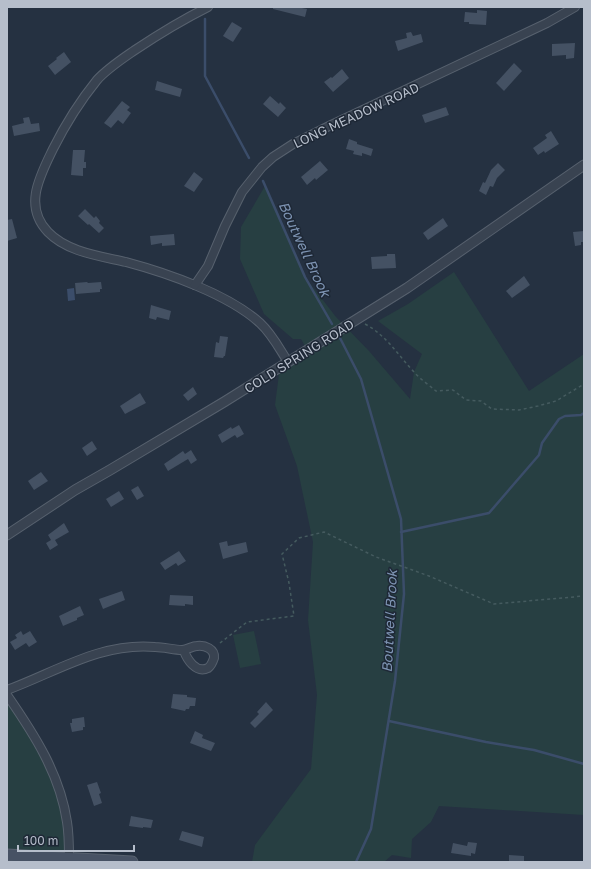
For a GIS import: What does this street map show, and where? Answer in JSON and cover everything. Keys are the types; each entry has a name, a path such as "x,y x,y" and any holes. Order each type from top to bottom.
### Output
{"main road":[{"path":"7,855 132,862"}],"street":[{"path":"208,7 171,26 119,61 98,79 76,108 40,176 35,196 36,213 42,224 53,236 67,246 94,255 155,271 195,285 234,305 250,315 272,335 288,362"},
{"name":"LONG MEADOW ROAD","path":"195,285 208,266 225,226 242,192 262,167 273,157 293,144 540,27 562,16 575,7"},
{"name":"COLD SPRING ROAD","path":"7,535 75,490 224,402 414,284 584,165"},
{"path":"7,690 61,666 94,654 115,649 144,646 184,651"},
{"path":"7,695 48,758 55,775 62,795 68,822 69,858"}],"path":[{"path":"357,320 375,329 414,372 436,391 453,390 466,400 481,401 492,409 519,410 538,406 556,401 584,384"},
{"path":"220,643 247,622 294,616 289,583 282,554 299,538 324,532 376,557 429,576 494,604 584,596"}],"green space":[{"path":"265,186 305,277 336,317 369,351 410,399 414,372 422,354 378,321 408,304 454,272 529,391 584,354 584,815 439,806 431,822 412,839 411,858 392,855 384,862 252,862 255,845 311,769 317,695 308,620 313,542 297,466 275,405 279,374 310,355 301,339 293,339 264,314 240,259 241,227"},
{"path":"254,631 261,664 240,668 233,635"},
{"path":"7,693 55,775 69,858 7,855"}],"water":[{"path":"74,288 75,300 68,301 67,289"}],"building":[{"path":"273,7 297,7 307,9 305,17 273,9"},
{"path":"477,10 487,11 486,25 469,24 469,22 464,22 465,12 477,13"},
{"path":"232,22 242,28 233,42 223,36"},
{"path":"411,32 413,36 421,34 423,42 398,51 395,41 407,38 406,33"},
{"path":"575,43 574,58 566,59 566,55 552,56 552,44"},
{"path":"64,52 71,62 55,75 48,66"},
{"path":"514,63 522,71 504,91 496,83"},
{"path":"342,69 349,78 333,92 324,82 331,77 332,78"},
{"path":"157,81 182,89 180,97 155,90"},
{"path":"270,96 286,108 278,117 263,104"},
{"path":"122,101 130,107 127,110 131,113 123,124 118,120 111,128 104,123"},
{"path":"446,107 449,115 425,123 422,115"},
{"path":"29,117 31,124 39,123 40,131 14,136 12,126 24,123 23,118"},
{"path":"551,131 559,144 545,153 544,151 538,155 533,148 547,138 545,135"},
{"path":"349,139 357,142 357,144 373,149 371,156 362,153 362,156 353,154 354,151 346,149"},
{"path":"73,150 85,150 84,162 86,162 86,168 83,168 83,176 71,175"},
{"path":"320,161 328,170 307,185 301,177"},
{"path":"498,163 505,170 497,178 493,187 490,186 486,195 479,191 483,182 485,183 491,170"},
{"path":"194,172 203,179 194,192 184,186"},
{"path":"85,209 94,218 96,216 100,221 99,223 104,228 99,233 78,216"},
{"path":"443,218 448,226 428,240 423,233"},
{"path":"12,219 17,238 7,241 7,220"},
{"path":"584,231 584,242 581,242 581,245 575,246 573,232"},
{"path":"174,234 175,245 162,246 162,243 151,245 150,236"},
{"path":"387,254 395,254 396,268 372,269 371,257 387,256"},
{"path":"524,276 530,285 512,298 506,291"},
{"path":"101,282 102,289 100,289 100,292 76,294 75,283"},
{"path":"151,305 171,311 169,320 157,317 156,320 149,318"},
{"path":"220,336 228,337 225,356 223,358 214,357 216,342 219,343"},
{"path":"193,387 197,394 188,401 183,395"},
{"path":"140,393 146,403 125,414 120,406"},
{"path":"239,425 244,434 237,438 235,435 222,443 218,435 231,427 232,429"},
{"path":"92,441 97,449 87,456 82,448"},
{"path":"191,450 197,460 191,464 188,459 168,471 164,464 183,451 185,454"},
{"path":"41,472 48,481 34,490 28,481"},
{"path":"138,486 144,496 137,500 131,490"},
{"path":"119,491 124,499 111,507 106,499"},
{"path":"64,523 69,532 55,540 58,545 50,550 46,543 51,540 48,535"},
{"path":"227,541 228,546 246,542 248,552 223,559 219,543"},
{"path":"179,551 186,561 178,566 176,563 165,570 160,563"},
{"path":"122,591 125,600 103,609 99,599"},
{"path":"170,595 193,596 193,605 169,605"},
{"path":"80,606 84,615 63,626 59,616"},
{"path":"21,631 23,635 30,631 37,642 29,647 26,643 15,650 10,642 17,638 15,635"},
{"path":"173,694 187,695 187,697 196,698 195,706 190,706 189,709 186,709 185,711 171,708"},
{"path":"266,702 273,710 255,728 250,723 259,714 257,712"},
{"path":"84,717 85,727 83,727 83,730 72,732 70,723 72,723 72,719"},
{"path":"195,731 203,735 202,738 215,743 211,751 190,743"},
{"path":"97,782 101,793 99,794 102,803 94,806 87,785"},
{"path":"131,816 153,820 151,828 129,826"},
{"path":"182,831 204,837 202,847 179,840"},
{"path":"468,842 477,843 475,854 471,853 471,856 451,853 453,843 467,846"},
{"path":"509,855 524,856 524,862 509,862"}],"waterway":[{"name":"Boutwell Brook","path":"205,19 205,76 249,158"},
{"name":"Boutwell Brook","path":"263,181 305,277 332,324"},
{"name":"Boutwell Brook","path":"340,338 361,379 401,519 404,594 395,681 371,829 356,862"},
{"path":"401,532 489,513 539,455 542,443 559,419 565,416 581,415 584,413"},
{"path":"389,721 486,742 534,750 584,764"}]}
